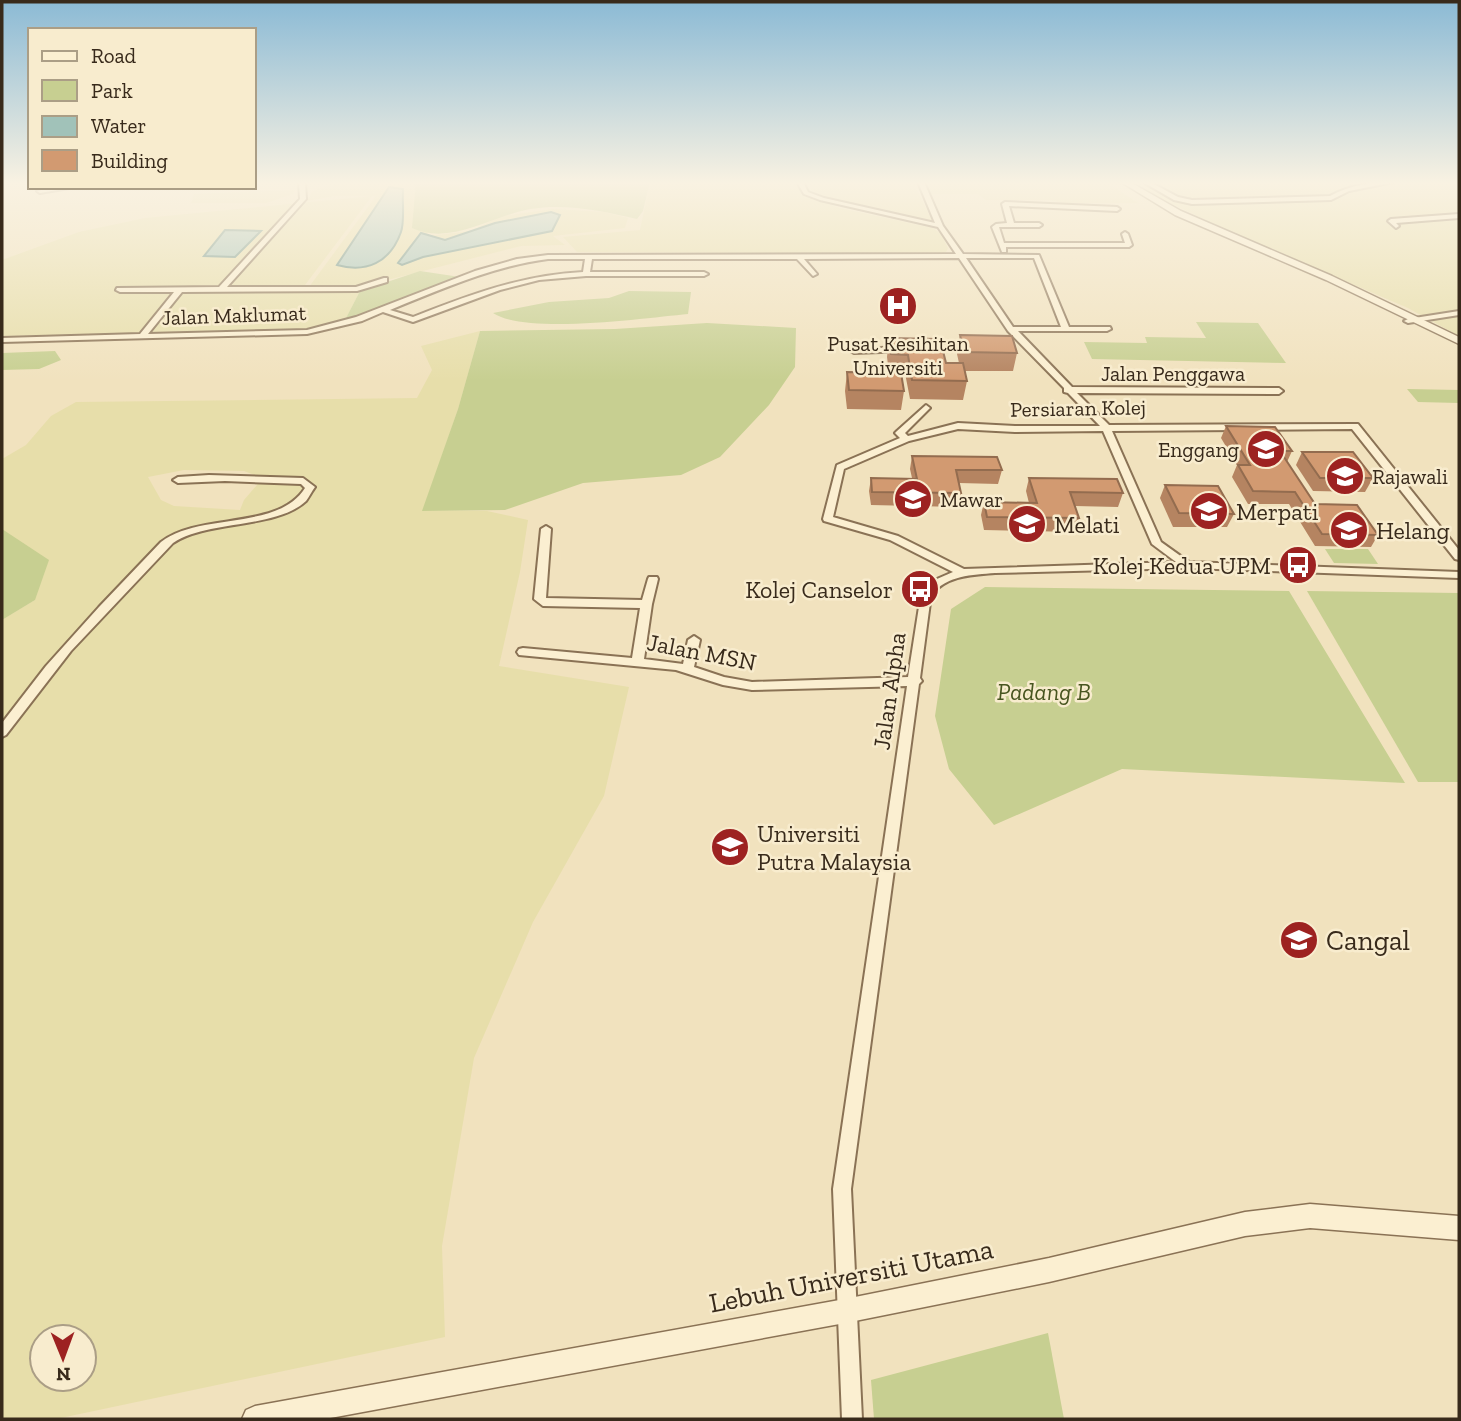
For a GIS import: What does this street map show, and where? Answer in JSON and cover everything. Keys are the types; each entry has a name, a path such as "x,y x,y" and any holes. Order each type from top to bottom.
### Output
{"street":[{"path":"221,290 259,248"},
{"path":"933,256 951,248"},
{"path":"955,248 1011,329 1105,426 1157,544 1189,565"},
{"path":"1003,248 1005,255"},
{"path":"1258,248 1401,312 1459,350"},
{"path":"933,256 962,259 1005,255 1037,256 1066,329"},
{"name":"Jalan Maklumat","path":"2,340 286,334 340,326 478,272 517,261 589,257 933,256"},
{"path":"586,271 589,257"},
{"path":"727,258 727,271"},
{"path":"800,258 813,274"},
{"path":"384,310 413,320 508,282 545,275 586,271 704,274"},
{"path":"1314,273 1320,279 1459,341"},
{"path":"532,277 580,283"},
{"path":"120,290 357,289 384,281"},
{"path":"143,335 179,291"},
{"path":"1401,312 1459,321"},
{"path":"1417,322 1459,313"},
{"path":"1441,319 1448,334"},
{"path":"1011,329 1107,329"},
{"path":"1010,344 1024,343"},
{"path":"854,351 984,345"},
{"name":"Jalan Penggawa","path":"1068,390 1279,391"},
{"path":"906,439 900,433 926,408"},
{"name":"Persiaran Kolej","path":"962,572 894,538 828,519 840,467 906,439 958,426 1015,429 1105,426 1355,426 1459,557"},
{"path":"2,732 28,695 96,614 175,538 269,514 301,500 310,487 303,481 250,481 235,476 178,480"},
{"path":"547,529 539,599 543,602 646,604"},
{"path":"1128,565 1146,557 1157,544"},
{"name":"Jalan Alpha","path":"852,1419 845,1311 842,1189 916,681 926,594 934,584 962,572 1128,565 1439,573 1459,571"},
{"path":"638,660 646,604 653,579"},
{"path":"688,669 694,640"},
{"name":"Jalan MSN","path":"523,652 638,660 688,669 723,681 752,686 916,681"},
{"name":"Lebuh Universiti Utama","path":"255,1419 845,1311 1049,1270 1245,1224 1310,1216 1459,1228"}],"shaded area":[{"path":"34,248 333,248 302,289 360,291 345,320 319,329 2,336 2,260"},
{"path":"337,248 512,248 356,288 309,287"},
{"path":"574,248 948,248 945,254 577,252"},
{"path":"1269,248 1459,248 1459,336 1408,308"},
{"path":"480,331 458,409 423,511 487,511 528,520 520,572 499,666 629,687 604,796 533,922 474,1058 442,1246 445,1337 56,1419 2,1419 2,620 35,600 2,529 2,459 26,445 51,416 76,402 417,398 432,370 421,346","holes":["184,470 244,471 263,478 244,500 240,510 174,506 161,500 148,477"]}],"green space":[{"path":"420,271 460,277 345,320 360,291"},
{"path":"629,291 691,292 688,314 558,324 509,320 493,313 549,302 609,298"},
{"path":"1196,322 1258,323 1286,363 1092,359 1084,342 1147,343 1145,337 1206,338"},
{"path":"707,323 796,328 795,367 769,405 720,457 681,475 583,483 505,510 422,511 458,409 480,331 615,329"},
{"path":"55,351 61,360 39,369 2,370 2,353"},
{"path":"1407,389 1459,390 1459,403 1418,402"},
{"path":"2,529 49,560 35,600 2,620"},
{"path":"1325,549 1368,549 1378,564 1334,563"},
{"name":"Padang B","path":"985,587 1289,591 1405,783 1122,769 994,825 949,769 935,716 951,609"},
{"path":"1307,591 1459,593 1459,782 1418,782"},
{"path":"1048,1333 1064,1419 874,1419 871,1380"}],"water":[{"path":"210,248 244,248 235,257 204,256"},
{"path":"348,248 392,248 384,258 367,266 358,268 337,265"},
{"path":"409,248 466,248 423,257 402,265 398,263"}],"building":[{"path":"960,335 1012,336 1017,353 964,352"},
{"path":"889,338 940,339 946,363 963,363 967,381 912,380 908,355 891,354"},
{"path":"847,372 901,373 904,391 849,390"},
{"path":"1226,426 1275,427 1292,451 1280,451 1315,504 1357,505 1378,535 1322,534 1295,492 1253,491 1238,465 1250,465"},
{"path":"1302,452 1353,452 1373,478 1320,478"},
{"path":"912,456 997,457 1002,470 956,470 961,493 872,492 871,478 917,479"},
{"path":"1029,478 1117,479 1123,493 1070,492 1079,518 987,517 984,502 1037,503"},
{"path":"1165,485 1218,486 1234,514 1179,513"}],"place":[{"name":"Pusat Kesihitan Universiti","path":"898,306"},
{"name":"Enggang","path":"1266,449"},
{"name":"Rajawali","path":"1345,476"},
{"name":"Mawar","path":"913,499"},
{"name":"Merpati","path":"1209,511"},
{"name":"Melati","path":"1027,524"},
{"name":"Helang","path":"1349,530"},
{"name":"Kolej Kedua UPM","path":"1298,565"},
{"name":"Kolej Canselor","path":"920,589"},
{"name":"Universiti Putra Malaysia","path":"730,847"},
{"name":"Cangal","path":"1299,940"}]}
